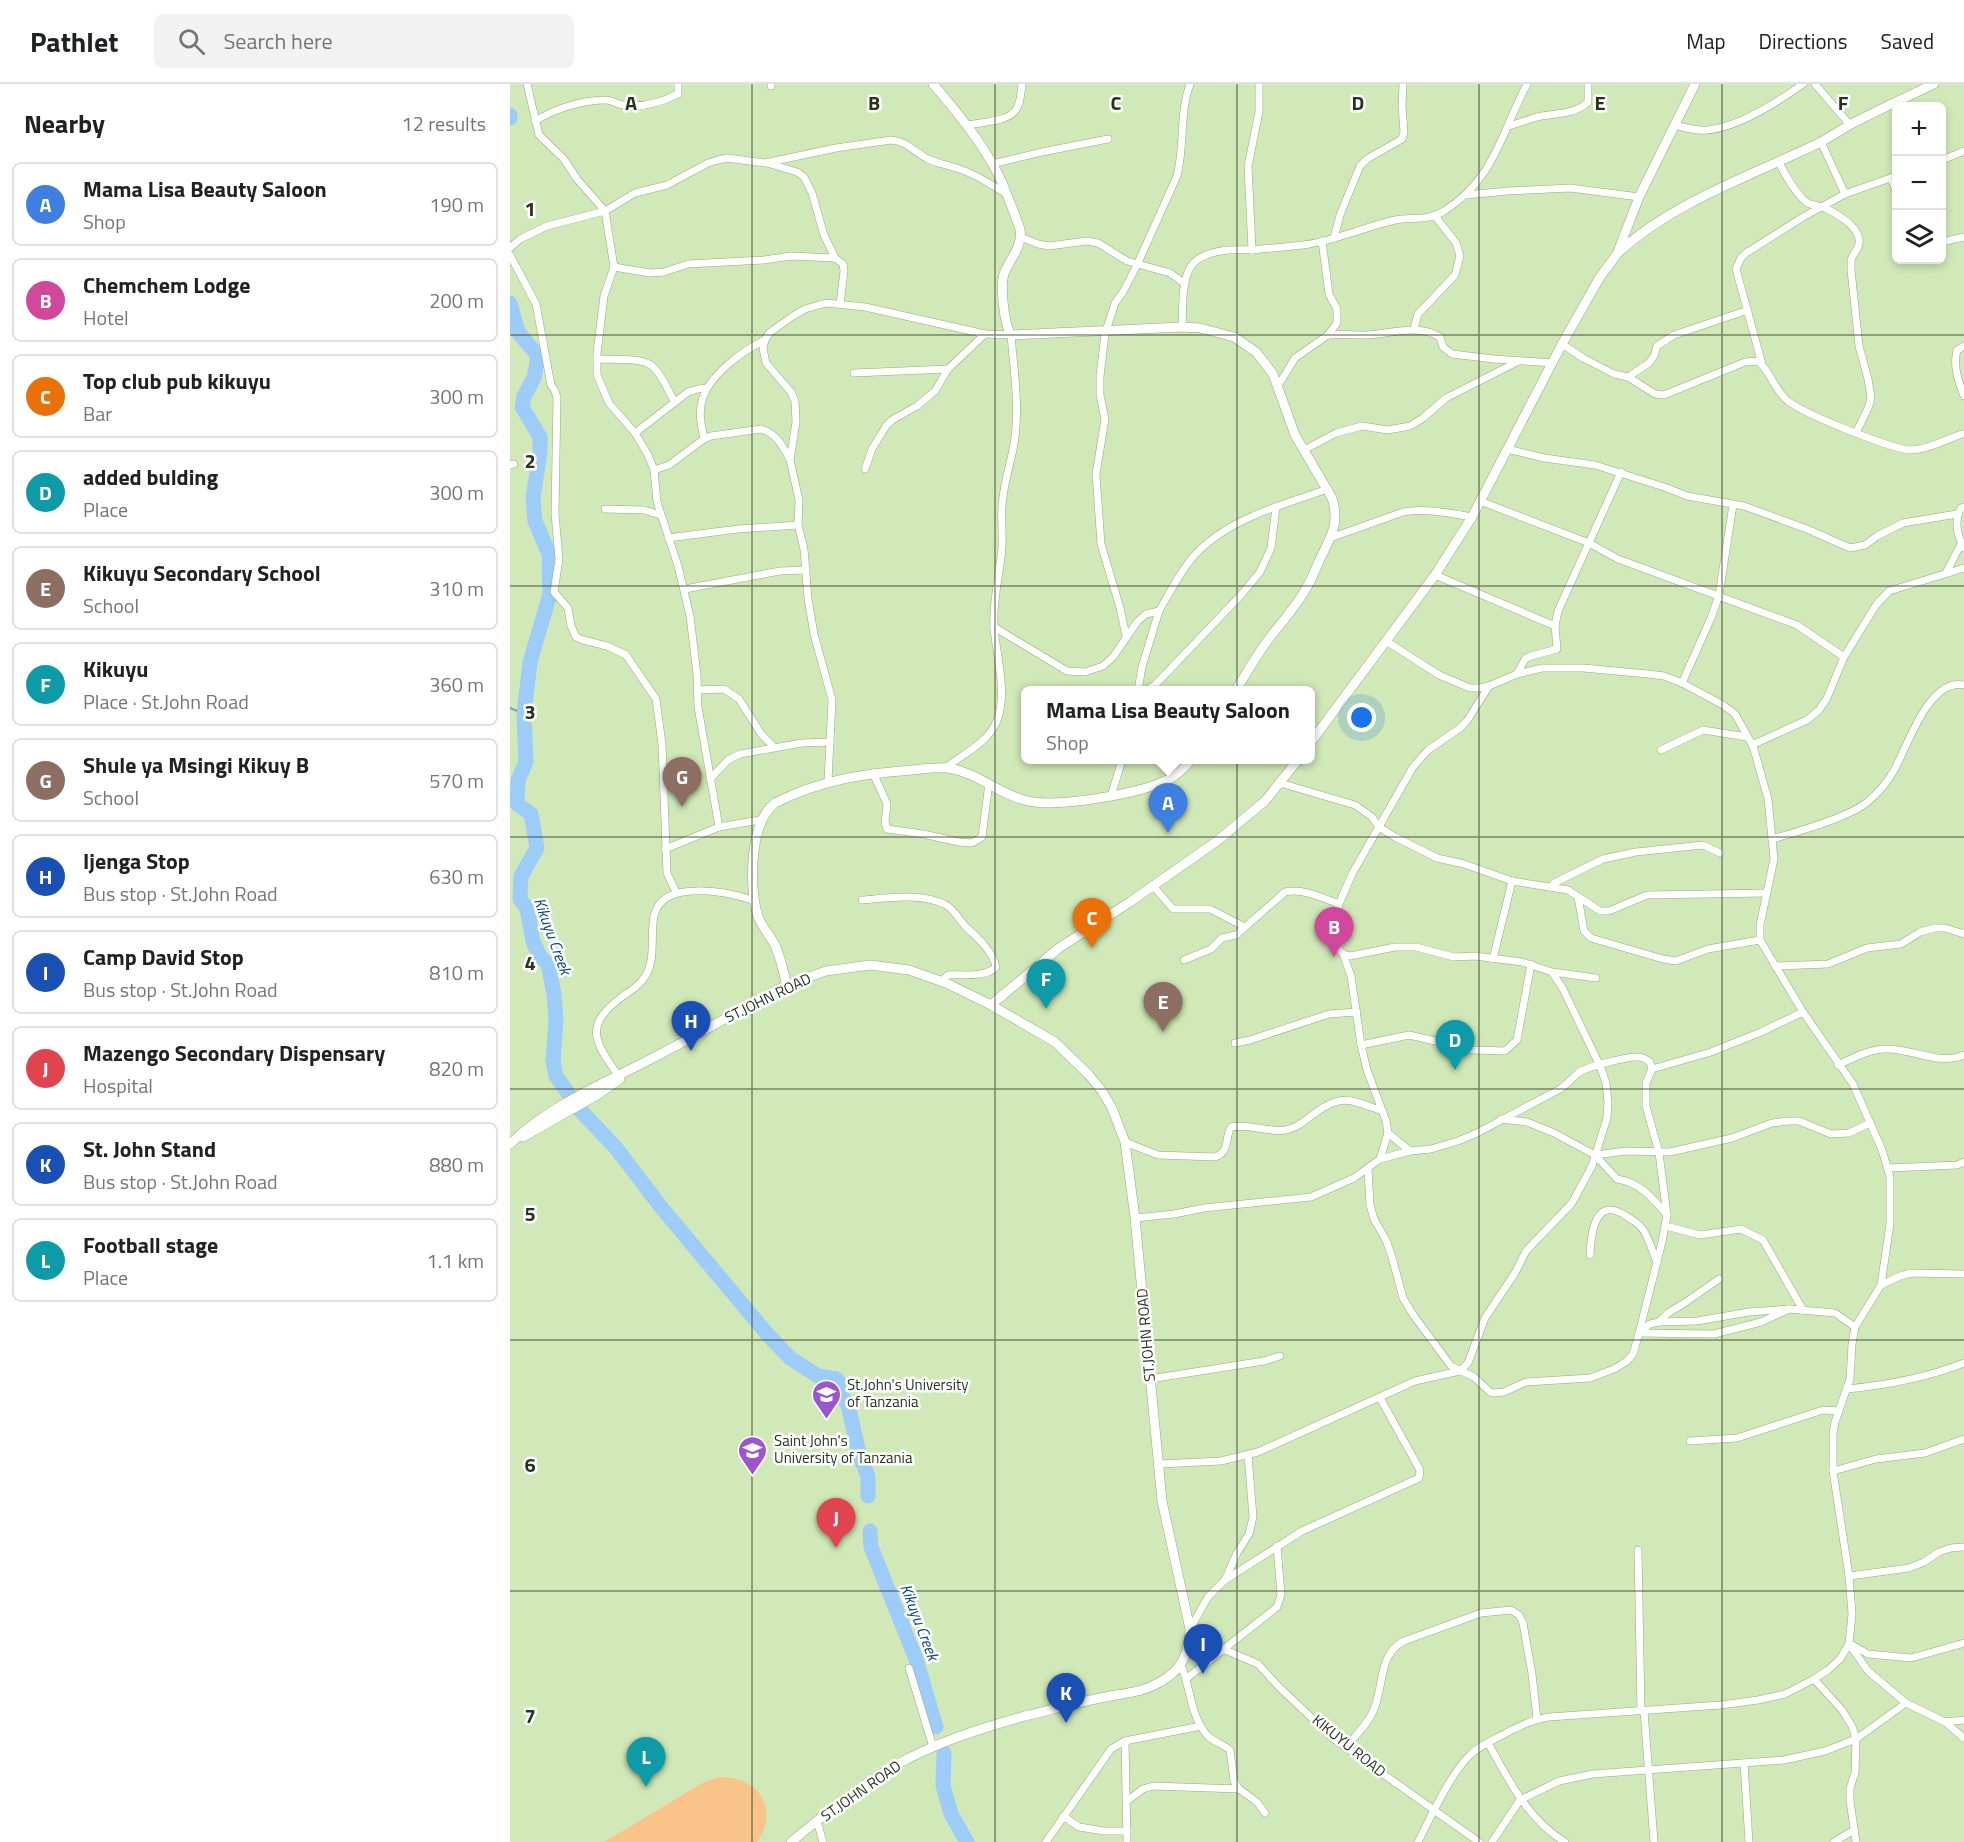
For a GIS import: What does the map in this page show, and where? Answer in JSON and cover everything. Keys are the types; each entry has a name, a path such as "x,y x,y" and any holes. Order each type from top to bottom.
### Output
{"street":[{"path":"527,84 535,121 543,140 563,158 577,179 605,211 614,267 603,296 597,375 606,398 634,433 648,455 654,470 655,495 660,515 685,589 694,647 698,707 719,827"},
{"path":"535,121 552,111 577,104 607,100 622,105 639,105 667,100 678,94 678,84"},
{"path":"933,84 968,125 992,164 1016,219 1021,237 1003,280 1006,323 1011,335 1016,378 1017,415 1014,445 1002,497 1002,548 994,606 1000,710 988,735 945,768"},
{"path":"968,125 1012,114 1019,104 1022,84"},
{"path":"1126,636 1101,544 1097,468 1105,419 1100,395 1100,376 1105,334 1115,303 1124,292 1178,176 1183,108 1190,84"},
{"path":"1252,250 1248,166 1259,112 1259,84"},
{"path":"1334,238 1340,215 1360,166 1367,159 1402,139 1404,132 1403,84"},
{"path":"1182,327 1185,284 1190,268 1197,260 1207,255 1223,250 1252,250 1322,242 1399,219 1435,216 1466,195 1485,174 1527,84"},
{"path":"1509,126 1582,107 1588,102 1588,84"},
{"path":"1617,254 1639,198 1695,84"},
{"path":"1675,125 1698,130 1725,126 1773,105 1803,84"},
{"path":"1815,84 1850,125"},
{"path":"1315,737 1435,575 1472,517 1562,344 1600,277 1617,254 1638,235 1677,211 1821,142 1850,125 1934,84"},
{"path":"992,164 1108,139"},
{"path":"765,163 900,140 924,157 976,176 1005,193"},
{"path":"1821,142 1845,194"},
{"path":"1946,158 1964,151"},
{"path":"794,157 797,172"},
{"path":"510,248 520,239 547,226 605,211 635,193 667,185 708,163 727,158 765,163 797,172 808,183 824,235 835,258 843,264 840,304"},
{"path":"1778,161 1792,185 1805,201 1823,207 1847,223 1860,240 1860,245 1851,260 1851,270 1859,346 1871,397 1856,433"},
{"path":"1762,365 1749,310 1736,269 1741,258 1775,234 1845,194 1892,178"},
{"path":"1466,195 1570,188 1639,198"},
{"path":"1414,329 1418,314 1455,275 1460,256 1456,243 1435,216"},
{"path":"1021,237 1049,246 1087,241 1098,243 1127,261 1170,273 1185,284"},
{"path":"1946,241 1964,237"},
{"path":"1278,386 1295,358 1328,335 1336,323 1337,309 1329,294 1322,242"},
{"path":"510,255 536,304 551,385 557,397 555,504 559,559 554,592 568,608 571,626 576,637 608,646 626,655 656,699 662,744 667,873 676,892"},
{"path":"614,267 650,273 664,272 688,264 744,262 791,256 835,258"},
{"path":"790,460 796,422 795,401 791,392 766,363 763,348 769,333 805,309 826,303 865,307 985,334 1011,335 1182,327 1211,331 1244,342 1266,364 1278,386 1295,435 1328,489 1336,508 1333,537 1324,550 1306,590 1267,640 1238,686"},
{"path":"1628,377 1649,363 1657,346 1674,335 1749,310"},
{"path":"1328,335 1367,335 1414,329 1440,337 1443,347 1452,354 1553,363"},
{"path":"865,469 872,449 886,426 935,391 948,369 985,334"},
{"path":"704,439 700,412 707,388 730,361 765,340"},
{"path":"1562,344 1614,374 1628,377 1655,394 1664,395 1745,362 1758,361 1780,393 1792,404 1856,433 1892,446 1910,450 1926,447 1964,433"},
{"path":"1964,346 1955,354 1956,371 1964,396"},
{"path":"597,359 646,362 653,367 675,402"},
{"path":"1304,450 1336,433 1362,426 1388,430 1410,426 1446,398 1519,361"},
{"path":"854,373 948,369"},
{"path":"634,433 693,390 707,388"},
{"path":"654,470 669,465 704,439 761,429 776,437 790,460 800,500 798,525 814,634 831,695 828,782"},
{"path":"1507,449 1544,458 1595,465 1687,496 1744,506 1808,529 1850,548 1865,545 1903,523 1957,514"},
{"path":"1517,674 1525,659 1557,649 1555,626 1558,611 1621,472"},
{"path":"1139,686 1158,612 1193,557 1218,536 1244,519 1328,489"},
{"path":"1480,501 1589,543 1618,560 1797,625 1844,657"},
{"path":"1682,683 1719,596 1733,505"},
{"path":"1153,686 1241,595 1260,572 1271,548 1276,507"},
{"path":"1946,573 1963,546 1956,523 1957,514 1964,507"},
{"path":"605,509 644,510 660,515"},
{"path":"1333,537 1414,510 1472,517"},
{"path":"668,538 738,529 798,525"},
{"path":"1752,745 1815,715 1827,698 1844,657 1876,605 1889,591 1964,568"},
{"path":"685,589 780,571 806,570"},
{"path":"1435,575 1555,626"},
{"path":"994,627 1067,671 1077,672 1103,666 1113,657 1137,622 1146,614 1158,612"},
{"path":"1386,641 1439,675 1470,688 1490,686 1517,674 1542,668 1583,668 1664,676 1682,683 1735,714 1752,745 1768,799 1774,859 1760,925 1760,940 1803,1012 1853,1084 1888,1168 1891,1209 1881,1286 1855,1327 1850,1379 1833,1434 1833,1471 1849,1576 1852,1614 1849,1644 1836,1663 1814,1680 1785,1694 1758,1700 1721,1705 1537,1719 1488,1743 1468,1756 1434,1810 1418,1842"},
{"path":"1772,839 1839,817 1866,803 1893,772 1923,710 1941,691 1962,684"},
{"path":"1380,1159 1388,1133 1361,1045 1351,976 1335,940 1334,931 1340,904 1352,874 1418,761 1428,750 1467,721 1490,686"},
{"path":"698,690 724,689 739,699 762,735 774,747"},
{"path":"1661,750 1703,730 1747,737"},
{"path":"710,778 734,757 774,747 830,742"},
{"path":"1110,796 1120,764"},
{"path":"787,985 778,952 758,916 755,901 754,856 760,820 769,807 775,803 828,782 873,772 945,768 975,777 1011,795 1032,802 1072,801 1110,796 1154,786 1169,779 1186,764"},
{"path":"991,1005 1059,948 1217,841 1265,801 1294,764"},
{"path":"873,772 887,804 885,822 887,829 958,842 972,843 982,837 989,783"},
{"path":"1280,783 1354,805 1372,817 1379,827 1437,858 1464,864 1512,881 1568,890 1600,911 1609,911 1647,895 1767,893"},
{"path":"665,849 719,827 760,820"},
{"path":"1552,887 1554,883 1604,859 1636,852 1703,846 1720,853"},
{"path":"1493,959 1512,881"},
{"path":"1153,885 1173,909 1210,909 1245,927"},
{"path":"1184,960 1211,949 1222,938 1236,935 1285,892 1293,890 1340,904"},
{"path":"618,1075 602,1052 598,1042 597,1024 604,1011 645,978 650,962 654,915 662,900 676,892 699,891 741,896 755,901"},
{"path":"862,900 917,897 946,905 952,910 992,955 996,966 983,973 948,975 942,981"},
{"path":"1578,897 1581,921 1588,936 1662,959 1676,961 1708,949 1760,940"},
{"path":"1776,966 1828,964 1867,948 1901,944 1920,932 1935,928 1945,928 1964,934"},
{"path":"1343,954 1350,956 1407,946 1454,957 1475,956 1531,964 1552,972 1596,978"},
{"path":"1361,1045 1409,1035 1474,1050 1505,1051 1517,1040 1531,964"},
{"name":"ST.JOHN ROAD","path":"644,1063 787,985 826,971 870,965 909,970 942,981 991,1005 1055,1042 1102,1091 1112,1108 1125,1142 1135,1218 1162,1501 1190,1629 1189,1645 1181,1665 1166,1678 1137,1692 1026,1716 933,1747 898,1764 862,1786 791,1842"},
{"path":"1159,1464 1221,1461 1268,1449 1415,1381 1460,1371 1468,1363 1485,1318 1515,1273 1526,1251 1572,1203 1592,1166 1605,1125 1608,1110 1606,1083 1563,988 1552,972"},
{"path":"1235,1043 1329,1014 1358,1012"},
{"path":"1652,1069 1719,1048 1773,1027 1803,1012"},
{"path":"1838,1065 1881,1049 1939,1059 1958,1058 1964,1055"},
{"path":"1135,1218 1311,1197 1354,1178 1380,1159 1410,1151 1431,1149 1477,1133 1560,1089 1572,1081 1579,1072 1610,1061 1644,1058 1650,1062 1652,1069 1646,1083 1646,1106 1659,1153 1667,1215 1633,1354 1614,1369 1590,1378 1526,1382 1499,1394 1490,1392 1474,1377 1451,1366 1403,1298 1386,1240 1374,1219 1370,1205 1368,1169"},
{"path":"595,1091 618,1075 644,1063"},
{"path":"511,1143 644,1063"},
{"path":"1125,1142 1158,1155 1215,1157 1224,1153 1231,1127 1289,1129 1303,1122 1324,1106 1341,1099 1383,1112"},
{"path":"1501,1119 1527,1122 1554,1133 1595,1155 1617,1179 1628,1181 1641,1188 1667,1215"},
{"path":"1595,1155 1626,1151 1670,1152 1732,1138 1780,1122 1799,1121 1831,1134 1849,1133 1870,1124"},
{"path":"1388,1133 1410,1151"},
{"path":"1888,1168 1958,1165 1964,1162"},
{"path":"1590,1255 1595,1221 1601,1212 1619,1211 1642,1228 1657,1263"},
{"path":"1666,1226 1700,1234 1741,1229 1763,1240 1803,1310"},
{"path":"1881,1286 1911,1273 1964,1274"},
{"path":"1659,1322 1668,1312 1719,1279"},
{"path":"1639,1333 1714,1334 1761,1322 1789,1309"},
{"path":"1639,1333 1650,1324 1659,1322 1697,1321 1749,1312 1789,1309 1835,1313 1855,1327"},
{"path":"1150,1379 1264,1361 1280,1356"},
{"path":"1847,1389 1890,1385 1964,1364"},
{"path":"1190,1629 1208,1598 1225,1580 1302,1531 1419,1478 1420,1470 1380,1398"},
{"path":"1690,1442 1737,1438 1823,1410 1839,1411"},
{"path":"1833,1471 1876,1459 1925,1452 1964,1439"},
{"path":"1225,1580 1237,1553 1249,1534 1253,1517 1248,1455"},
{"path":"1187,1678 1277,1606 1281,1595 1277,1546"},
{"path":"1849,1576 1909,1568 1939,1552 1964,1546"},
{"path":"1638,1550 1643,1711 1654,1842"},
{"path":"1345,1748 1374,1711 1381,1675 1394,1647 1404,1641 1481,1613 1511,1610 1522,1619 1537,1719"},
{"path":"1849,1644 1868,1654 1911,1658 1964,1643"},
{"path":"1849,1644 1868,1671 1905,1703 1945,1722 1964,1738"},
{"name":"KIKUYU ROAD","path":"1222,1649 1258,1665 1345,1748 1479,1842"},
{"path":"1181,1665 1187,1678 1193,1711 1201,1726 1210,1738 1230,1750 1234,1781 1239,1789 1257,1802 1265,1813"},
{"path":"909,1668 933,1747"},
{"path":"1814,1680 1842,1710 1852,1726 1856,1739 1855,1773 1850,1788 1856,1842"},
{"path":"1492,1842 1520,1800 1559,1781 1575,1777 1649,1770 1784,1760 1825,1751 1856,1739 1905,1703"},
{"path":"1945,1722 1964,1720"},
{"path":"1046,1842 1111,1749 1125,1741 1201,1726"},
{"path":"1125,1741 1127,1842"},
{"path":"1488,1743 1520,1800 1565,1842"},
{"path":"1744,1763 1749,1842"},
{"path":"1127,1801 1143,1789 1153,1786 1239,1789"},
{"path":"1063,1816 1079,1827 1096,1831 1127,1831"},
{"path":"817,1821 823,1842"},
{"path":"1834,1842 1854,1830"}],"shaded area":[{"path":"720,1777 734,1778 745,1783 762,1797 766,1807 766,1818 764,1830 757,1842 604,1842 704,1782"}],"waterway":[{"name":"Kikuyu Creek","path":"510,303 518,332 538,356 534,378 524,396 522,407 540,437 533,498 535,521 549,554 550,594 530,662 524,714 526,762 518,780 517,804 531,814 537,848 521,876 520,899 527,909 533,941 539,955 548,964 556,1020 553,1061 556,1076 580,1110 616,1148 661,1207 768,1335 790,1358 818,1376 836,1379 840,1384 840,1393 848,1405 859,1453 868,1477 868,1496"},
{"path":"510,708 524,714"},
{"name":"Kikuyu Creek","path":"870,1531 871,1547 916,1659 936,1727"},
{"name":"Kikuyu Creek","path":"944,1753 943,1785 951,1814 967,1842"}],"place":[{"name":"Shule ya Msingi Kikuy B","path":"682,807"},
{"name":"Mama Lisa Beauty Saloon","path":"1168,833"},
{"name":"Top club pub kikuyu","path":"1092,948"},
{"name":"Chemchem Lodge","path":"1334,957"},
{"name":"Kikuyu","path":"1046,1009"},
{"name":"Kikuyu Secondary School","path":"1163,1032"},
{"name":"Ijenga Stop","path":"691,1051"},
{"name":"added bulding","path":"1455,1070"},
{"name":"St.John's University of Tanzania","path":"826,1420"},
{"name":"Saint John's University of Tanzania","path":"753,1476"},
{"name":"Mazengo Secondary Dispensary","path":"836,1548"},
{"name":"Camp David Stop","path":"1203,1674"},
{"name":"St. John Stand","path":"1066,1723"},
{"name":"Football stage","path":"646,1787"}]}
